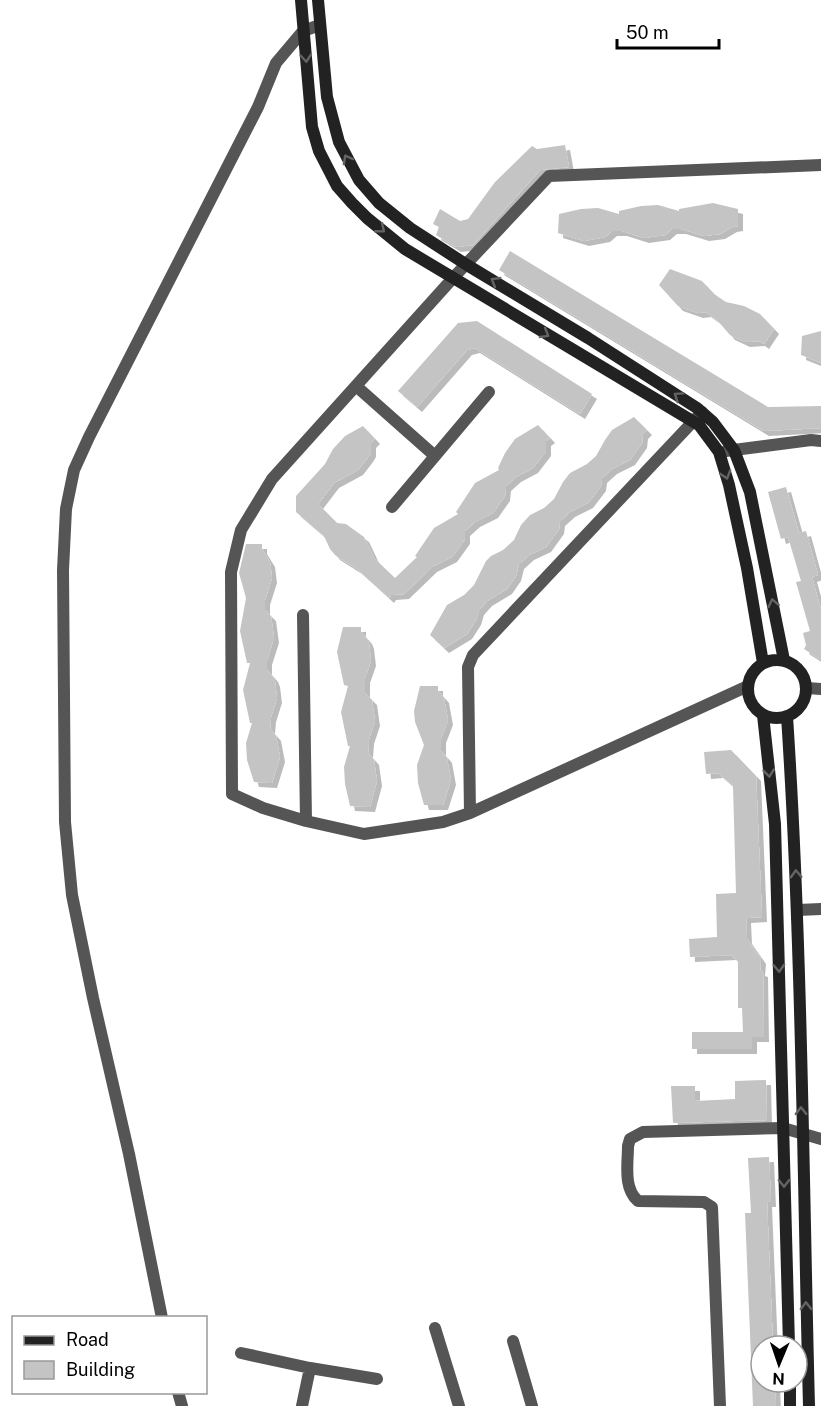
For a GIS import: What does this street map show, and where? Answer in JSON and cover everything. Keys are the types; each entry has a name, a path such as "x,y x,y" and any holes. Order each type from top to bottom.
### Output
{"main road":[{"path":"301,0 312,127 319,151 337,186 367,218 405,249 699,425 719,452 729,485 747,568 764,663"},
{"path":"318,0 327,97 334,128 359,180 388,212 467,265 588,338 702,412 713,422 734,450 750,492 784,660"},
{"path":"770,660 784,660 791,663 802,674 807,688 803,702 794,713 787,716 763,715 751,703 748,686 753,673 764,663 770,660"},
{"path":"763,715 775,824 789,1334"},
{"path":"787,716 798,910 809,1406"}],"street":[{"path":"162,1316 72,896 64,811 63,570 66,509 75,470 89,437 252,118 276,63 303,31 320,25"},
{"path":"748,686 470,813 443,822 364,834 306,821 263,808 232,794 231,572 241,530 272,479 453,278 549,176 821,165"},
{"path":"356,386 435,456"},
{"path":"392,507 489,392"},
{"path":"470,813 468,668 473,655 702,412"},
{"path":"719,452 811,440 821,441"},
{"path":"303,615 306,821"},
{"path":"807,688 821,688"},
{"path":"798,910 821,909"},
{"path":"720,1406 712,1207 704,1202 638,1201 632,1196 628,1187 630,1139 643,1132 783,1128 821,1139"},
{"path":"435,1328 459,1406"},
{"path":"513,1341 532,1406"},
{"path":"241,1353 377,1379"},
{"path":"302,1406 310,1368"}],"building":[{"path":"565,145 569,167 540,170 473,245 456,247 436,235 439,227 433,224 440,209 460,221 468,219 495,182 532,146 537,149"},
{"path":"713,203 738,209 738,226 720,234 704,236 681,229 672,229 665,235 644,238 622,231 612,231 605,237 584,241 558,233 559,214 581,209 598,208 619,214 619,211 641,206 658,205 679,211 679,209"},
{"path":"510,251 768,407 821,406 821,428 764,431 499,270"},
{"path":"670,269 702,281 714,294 726,302 744,306 760,314 774,329 764,344 760,341 745,342 730,335 717,320 706,312 698,313 678,306 659,285"},
{"path":"477,321 592,394 580,414 475,348 467,350 417,407 398,391 458,323"},
{"path":"821,331 821,363 801,355 802,336"},
{"path":"634,417 647,430 643,434 642,443 630,460 612,469 602,478 601,486 588,503 570,512 560,521 559,529 546,547 529,555 519,564 516,576 507,589 487,601 479,610 467,634 444,648 430,635 447,605 464,595 474,585 486,561 514,540 521,525 530,515 544,508 554,499 570,473 596,456 612,430"},
{"path":"538,425 550,438 546,441 546,451 533,468 516,477 506,486 505,496 493,513 475,522 465,531 465,539 452,557 432,567 404,594 391,595 389,598 357,569 335,555 324,536 296,512 296,496 325,464 333,449 345,436 363,426 375,439 371,443 371,452 358,470 334,483 318,504 337,523 346,524 364,537 374,558 395,578 417,557 415,556 434,528 458,514 456,512 475,483 499,470 505,453 515,439"},
{"path":"786,487 799,533 806,531 818,575 812,577 821,610 821,660 804,649 806,645 803,633 810,631 796,582 801,581 788,537 781,539 768,492"},
{"path":"246,544 262,544 262,549 270,562 272,578 265,600 265,610 271,616 274,638 267,660 267,670 275,682 277,698 270,729 276,736 280,757 272,783 254,782 247,760 246,743 252,723 250,723 243,690 250,663 247,663 240,631 246,598 239,573"},
{"path":"343,627 361,627 361,632 369,644 371,661 365,678 365,693 372,700 375,721 369,739 368,753 374,760 377,781 370,807 350,806 345,784 344,767 350,746 348,746 341,712 348,686 344,685 337,652"},
{"path":"420,686 438,686 438,691 444,698 448,720 441,738 441,751 447,758 451,780 443,805 424,805 418,783 417,765 424,745 415,722 414,711"},
{"path":"731,750 756,776 762,917 746,918 747,939 761,959 760,971 763,972 764,1037 752,1037 752,1049 692,1049 692,1032 743,1032 742,1008 738,1008 738,961 731,955 690,957 689,939 717,937 716,894 736,893 733,786 718,773 706,774 704,752"},
{"path":"766,1080 767,1120 673,1123 671,1086 695,1086 695,1101 735,1099 735,1081"},
{"path":"769,1157 771,1202 767,1202 772,1334 750,1334 745,1213 751,1213 748,1158"},
{"path":"753,1394 776,1394 776,1406 753,1406"}]}
